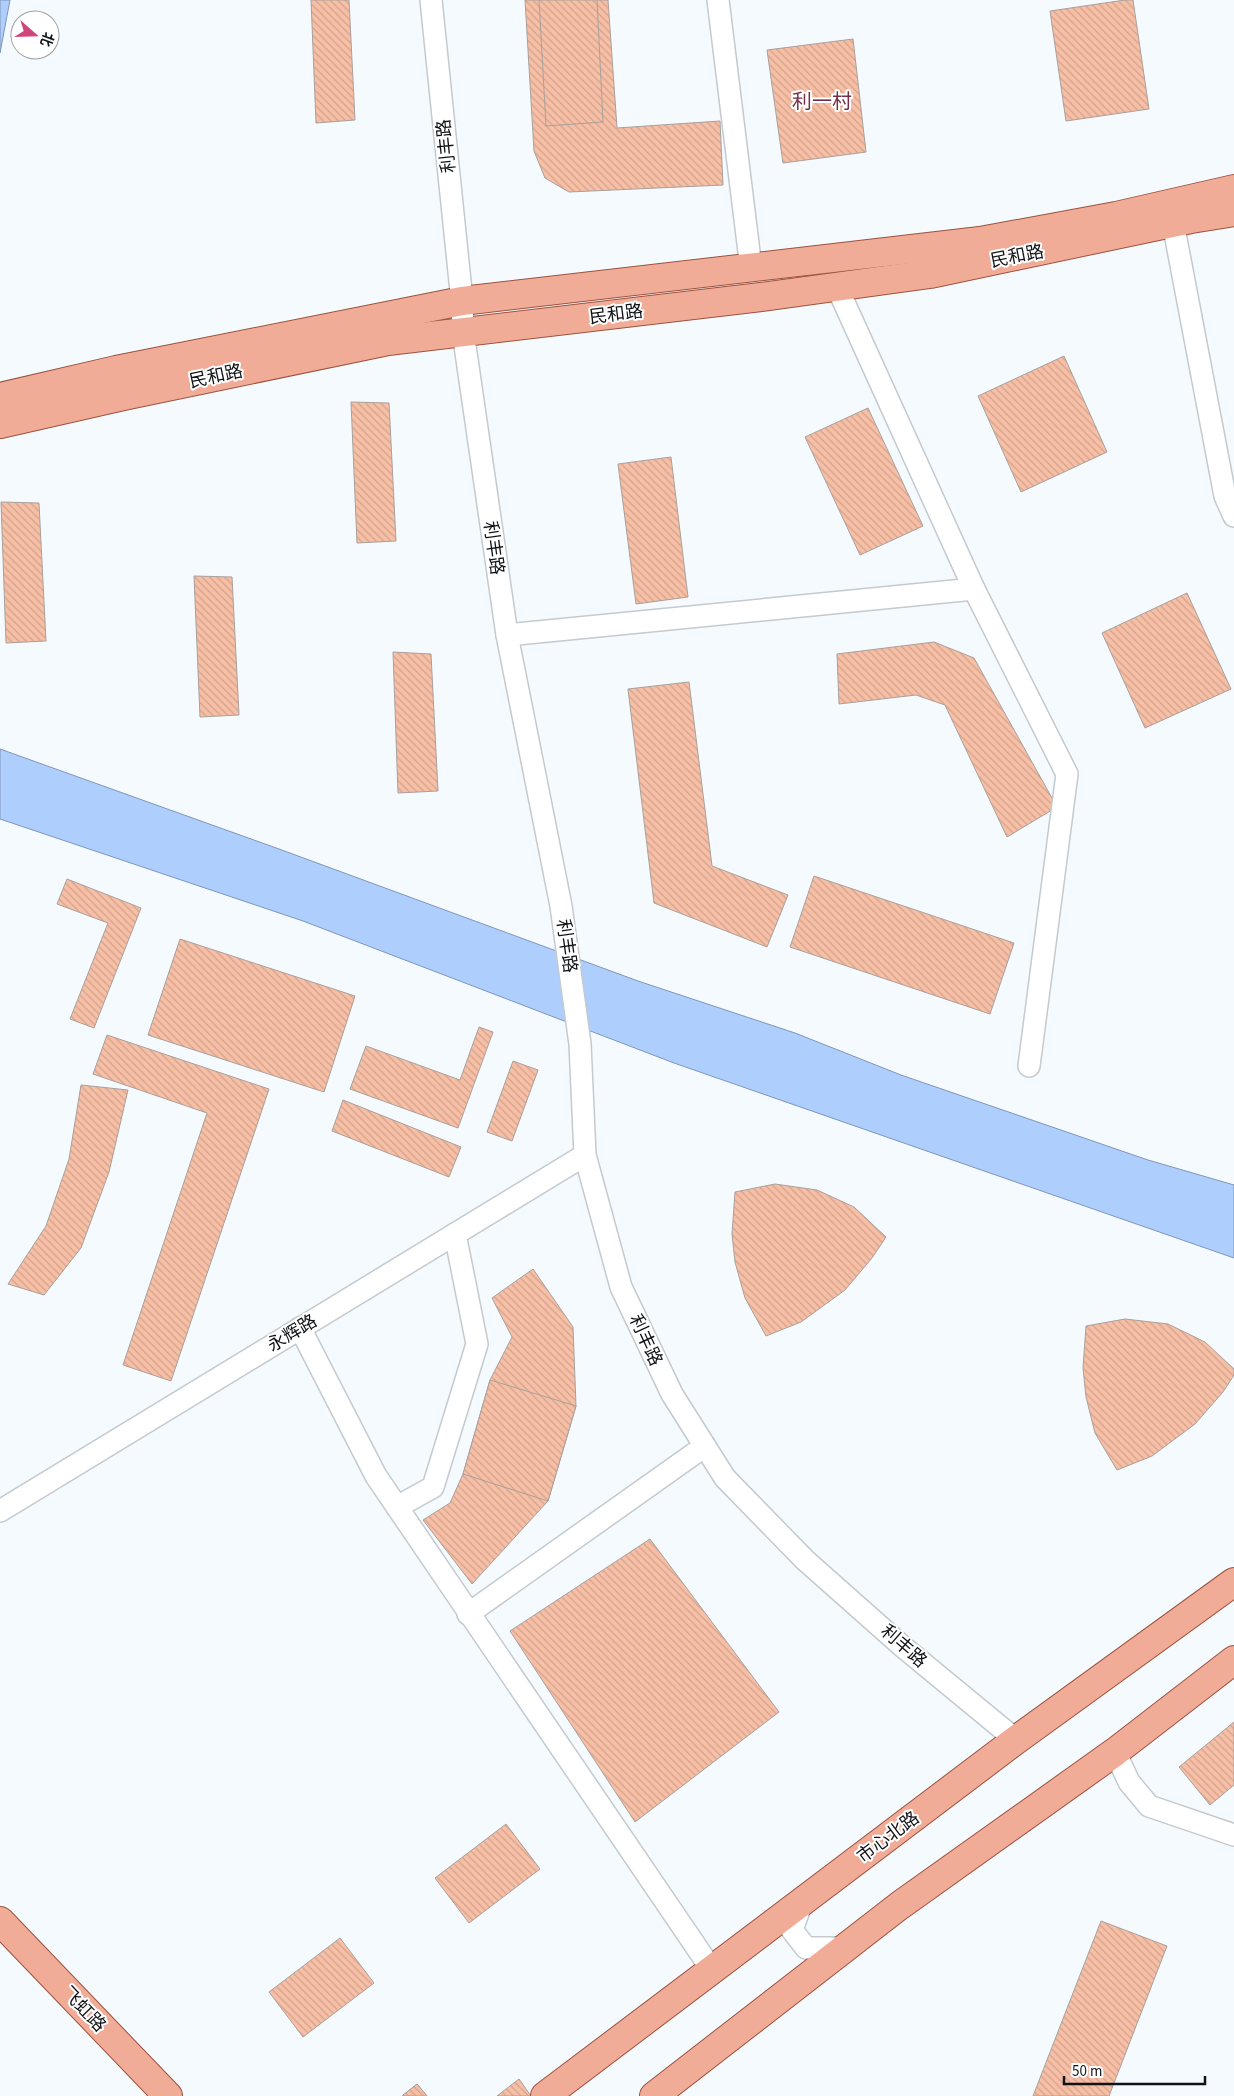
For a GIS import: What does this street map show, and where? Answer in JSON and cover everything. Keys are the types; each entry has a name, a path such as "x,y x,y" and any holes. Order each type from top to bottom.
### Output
{"main road":[{"name":"民和路","path":"0,397 116,370 462,301 980,241 1116,216 1234,189"},
{"name":"民和路","path":"0,424 123,396 378,343 761,297 930,274 1234,212"},
{"name":"市心北路","path":"545,2096 1016,1740 1234,1582"},
{"path":"654,2096 898,1906 1115,1752 1234,1660"},
{"name":"飞虹路","path":"0,1921 168,2096"},
{"name":"飞虹路","path":"0,1949 146,2096"}],"street":[{"name":"利丰路","path":"432,0 462,301 463,332 507,635 561,906 580,1044 585,1155 621,1287 672,1394 725,1478 805,1560 902,1646 1016,1740"},
{"path":"718,0 751,268"},
{"path":"1173,223 1225,496 1234,516"},
{"path":"837,287 974,589 1067,774 1029,1066"},
{"path":"507,635 974,589"},
{"name":"永辉路","path":"0,1511 585,1155"},
{"path":"397,1507 433,1487 477,1344 455,1234"},
{"path":"300,1328 376,1476 468,1614 712,1970"},
{"path":"468,1614 705,1446"},
{"path":"1115,1752 1129,1782 1150,1806 1234,1835"},
{"path":"802,1902 792,1930 806,1948 844,1948"}],"water":[{"path":"0,0 10,0 0,53"},
{"path":"0,749 638,981 795,1033 901,1075 1148,1160 1234,1185 1234,1258 674,1063 303,921 0,819"}],"building":[{"path":"311,0 349,0 355,120 316,123"},
{"path":"525,0 608,0 617,128 720,121 723,185 569,192 545,178 534,151"},
{"path":"539,0 597,0 603,122 546,126"},
{"path":"1133,0 1149,109 1066,121 1050,11"},
{"path":"853,39 866,152 783,163 767,50"},
{"path":"1064,356 1107,452 1021,492 978,396"},
{"path":"351,402 389,403 396,541 357,543"},
{"path":"868,408 923,526 860,555 805,437"},
{"path":"671,457 688,597 636,604 618,464"},
{"path":"1,502 39,503 46,641 6,643"},
{"path":"194,576 232,577 239,715 200,717"},
{"path":"1187,593 1231,689 1145,728 1102,633"},
{"path":"934,642 974,658 1057,807 1007,837 945,705 916,695 839,704 837,654"},
{"path":"393,652 431,654 438,791 398,793"},
{"path":"689,682 712,866 788,895 767,947 654,903 628,689"},
{"path":"814,876 1014,943 990,1014 790,947"},
{"path":"67,879 141,908 94,1028 70,1019 108,923 57,904"},
{"path":"180,939 355,996 324,1092 148,1035"},
{"path":"479,1027 493,1032 458,1128 350,1089 366,1046 460,1080"},
{"path":"107,1035 269,1089 171,1381 123,1365 207,1113 93,1074"},
{"path":"513,1061 538,1070 512,1141 487,1132"},
{"path":"81,1085 128,1090 109,1172 81,1248 44,1295 8,1284 46,1226 69,1159"},
{"path":"343,1100 461,1147 449,1177 332,1131"},
{"path":"775,1184 817,1190 854,1207 886,1237 872,1258 845,1290 801,1322 766,1336 745,1298 735,1262 732,1234 735,1192"},
{"path":"533,1269 573,1327 576,1406 548,1501 472,1584 423,1520 450,1503 463,1474 490,1380 512,1337 492,1298"},
{"path":"1125,1319 1168,1324 1205,1342 1234,1369 1234,1375 1223,1392 1195,1424 1152,1456 1117,1470 1095,1433 1086,1397 1083,1368 1086,1326"},
{"path":"490,1380 576,1406 548,1501 463,1474"},
{"path":"650,1539 779,1712 635,1822 510,1631"},
{"path":"1234,1722 1234,1785 1210,1805 1179,1767"},
{"path":"506,1824 540,1869 469,1923 435,1878"},
{"path":"1101,1921 1167,1946 1109,2096 1033,2096"},
{"path":"340,1938 374,1983 303,2037 269,1992"},
{"path":"519,2079 531,2096 497,2096"},
{"path":"417,2084 427,2096 402,2096"},
{"path":"417,2084 427,2096 402,2096"}],"district":[{"name":"利一村","path":"822,101"}]}
